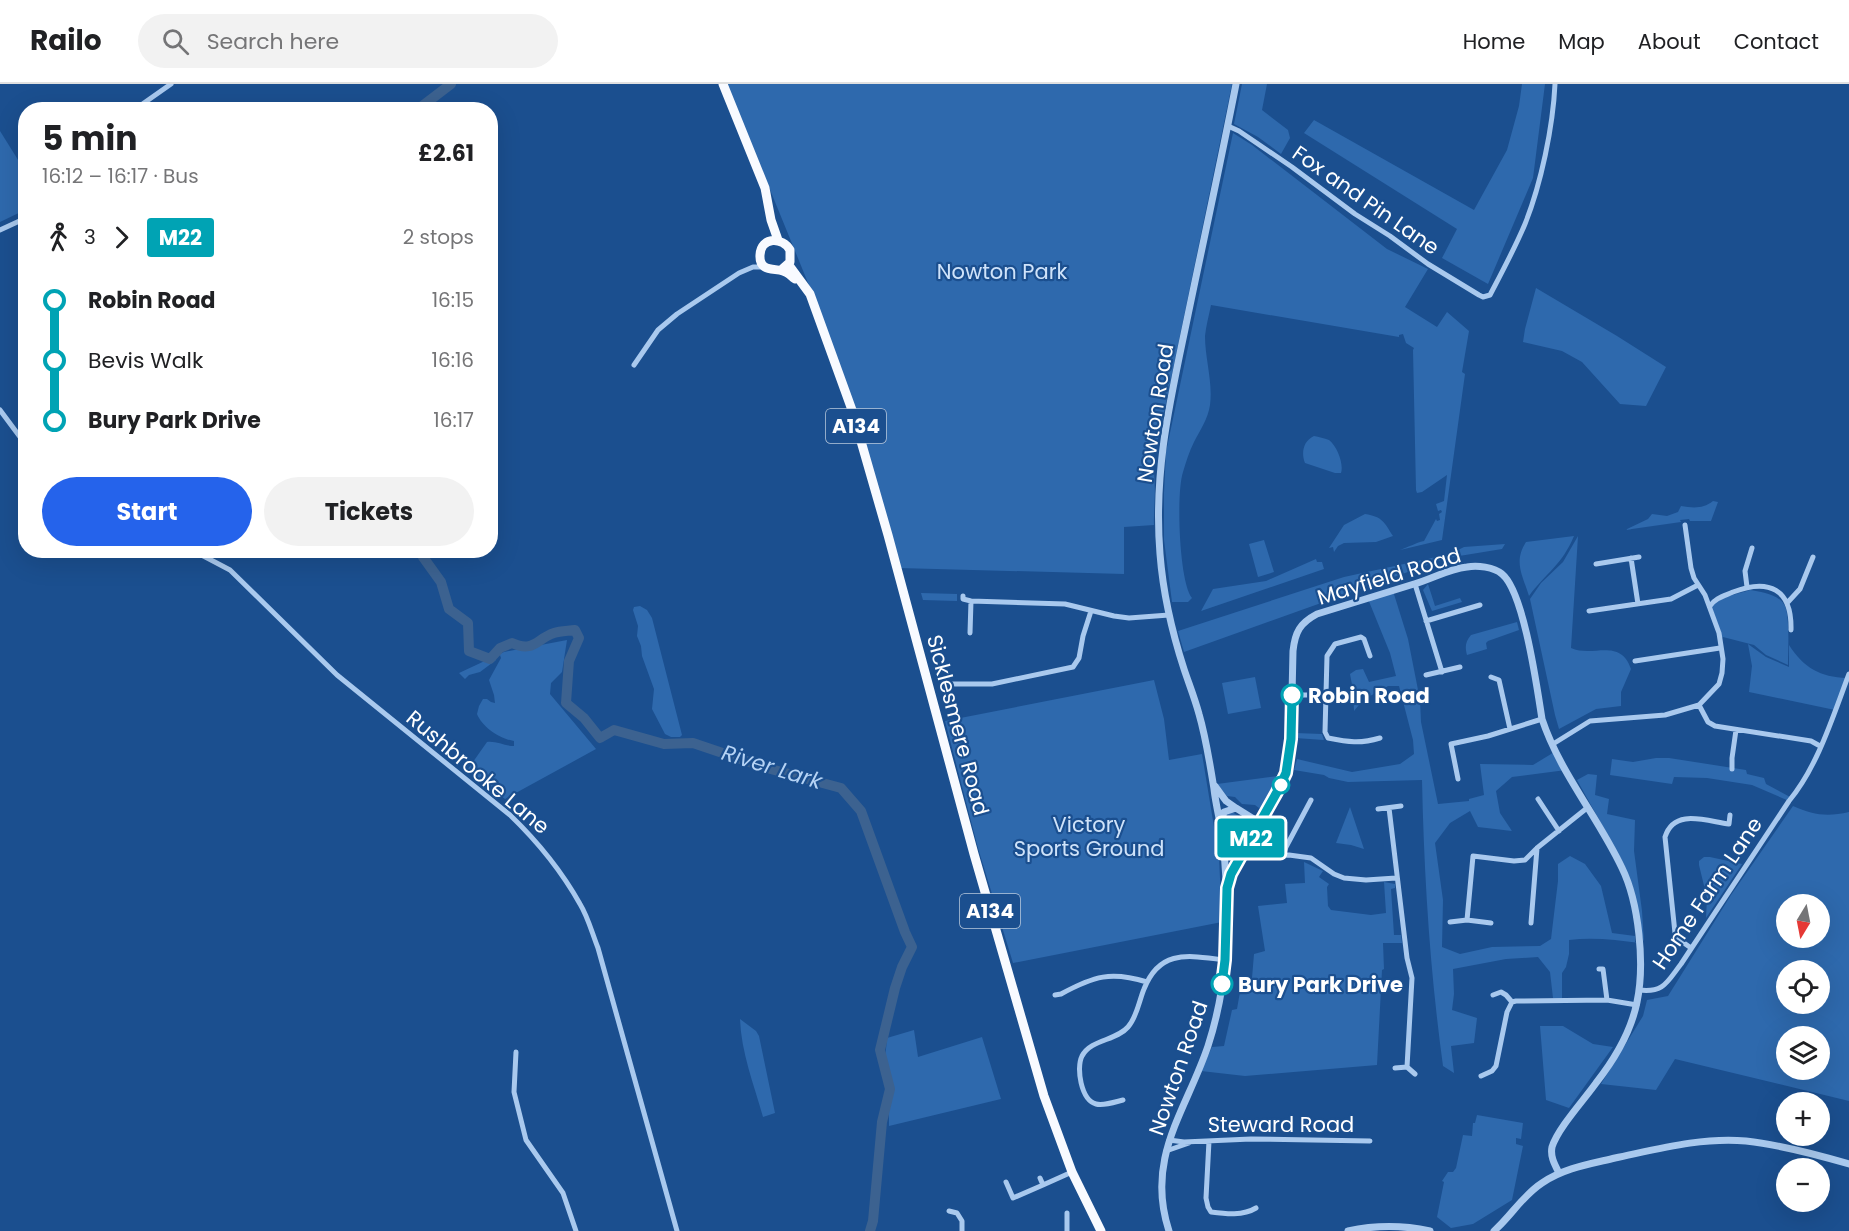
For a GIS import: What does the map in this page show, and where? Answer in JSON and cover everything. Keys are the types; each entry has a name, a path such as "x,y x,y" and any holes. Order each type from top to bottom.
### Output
{"highway":[{"name":"Sicklesmere Road","path":"723,84 765,188 774,241 786,244 790,250 791,258 785,267 805,288 814,305 852,410 1032,1059 1072,1172 1101,1231"},
{"path":"774,241 762,247 763,263 772,270 785,267"}],"street":[{"path":"145,102 171,84"},
{"name":"Nowton Road","path":"1169,1231 1163,1207 1162,1178 1166,1151 1208,1046 1218,1006 1225,960 1227,888 1221,828 1199,711 1185,673 1169,615 1162,577 1158,512 1161,453 1236,84"},
{"name":"Fox and Pin Lane","path":"1228,126 1292,167 1428,264 1479,296 1487,296 1490,295 1505,267 1529,211 1548,133 1555,84"},
{"path":"0,230 18,222"},
{"path":"634,365 658,330 677,314 739,273 763,263"},
{"path":"0,410 18,434"},
{"path":"1553,744 1573,730 1595,720 1665,715 1699,705 1719,684 1723,659 1719,633 1710,606 1691,568 1685,525"},
{"path":"1747,587 1745,571 1752,548"},
{"path":"1596,564 1639,557"},
{"name":"Rushbrooke Lane","path":"207,558 230,570 336,675 510,815 554,861 581,906 598,948 627,1045 677,1231"},
{"path":"1631,558 1638,604"},
{"path":"1788,602 1800,589 1813,558"},
{"name":"Mayfield Road","path":"1227,888 1231,874 1283,781 1287,767 1291,739 1294,637 1298,628 1307,619 1317,614 1466,567 1483,567 1501,572 1511,584 1519,604 1542,719 1587,808 1615,853 1627,879 1640,943 1639,990"},
{"path":"1415,584 1442,672"},
{"path":"1589,611 1671,599 1698,585"},
{"path":"1710,606 1714,601 1747,587 1761,586 1776,590 1788,602 1791,630"},
{"path":"963,596 963,599 971,601 1065,604 1129,618 1169,615"},
{"path":"971,601 971,633"},
{"path":"1426,621 1480,605"},
{"path":"954,685 992,684 1073,668 1079,658 1091,611"},
{"path":"1370,656 1364,639 1361,637 1335,644 1327,656 1325,732 1328,738 1361,743 1380,738"},
{"path":"1635,661 1720,648"},
{"path":"1426,675 1460,667"},
{"name":"Home Farm Lane","path":"1559,1173 1551,1151 1555,1140 1613,1059 1628,1030 1637,1005 1639,990 1653,991 1665,986 1799,788 1810,771 1849,675"},
{"path":"1491,677 1499,680 1510,729"},
{"path":"1292,695 1326,695"},
{"path":"1699,705 1708,722 1714,726 1811,741 1820,746"},
{"path":"1458,779 1451,744 1542,719"},
{"path":"1732,770 1736,730"},
{"name":"Nowton Road","path":"1213,781 1220,795 1260,824"},
{"path":"1538,799 1559,831"},
{"path":"1283,856 1311,800"},
{"path":"1378,809 1401,806"},
{"path":"1221,828 1221,818 1224,812 1236,808"},
{"path":"1389,808 1396,878 1412,978 1407,1067"},
{"path":"1467,920 1473,856 1514,861 1525,860 1587,808"},
{"path":"1691,948 1677,938 1675,933 1665,837 1671,825 1682,818 1729,824 1730,815"},
{"path":"1223,844 1236,853 1245,849 1265,857 1311,858 1344,878 1366,880 1396,878"},
{"path":"1531,923 1537,848"},
{"path":"1450,922 1467,920 1491,922"},
{"path":"1123,1100 1115,1098 1101,1104 1090,1100 1081,1083 1079,1072 1080,1063 1087,1049 1127,1028 1134,1018 1147,981 1170,958 1188,956 1225,960"},
{"path":"1599,969 1603,969 1607,1000"},
{"path":"1055,994 1061,994 1095,978 1112,975 1124,975 1147,981"},
{"path":"1492,995 1501,992 1506,994 1512,1002"},
{"path":"1481,1076 1492,1071 1496,1066 1508,1012 1512,1002 1516,1000 1607,1000 1637,1005"},
{"path":"516,1052 514,1092 526,1140 563,1193 576,1231"},
{"path":"1395,1068 1407,1067 1415,1074"},
{"name":"Steward Road","path":"1169,1140 1193,1142"},
{"path":"1209,1140 1206,1198 1208,1208 1211,1212 1220,1213 1248,1213 1256,1208"},
{"name":"Steward Road","path":"1166,1151 1193,1142 1209,1140 1370,1141"},
{"path":"1494,1231 1524,1197 1559,1173 1681,1144 1745,1141 1849,1164"},
{"path":"1006,1182 1013,1198 1072,1172"},
{"path":"1040,1178 1043,1185"},
{"path":"949,1211 957,1213 962,1221 962,1231"},
{"path":"1066,1213 1067,1231"},
{"path":"1348,1231 1388,1225 1430,1231"}],"green space":[{"name":"Nowton Park","path":"727,84 1232,84 1159,437 1155,443 1148,446 1146,453 1153,466 1154,525 1124,527 1124,574 899,568 815,300"},
{"path":"1242,84 1267,84 1262,110 1288,130 1290,138 1281,154 1258,137 1234,124"},
{"path":"1522,84 1545,84 1533,178 1488,284 1442,258 1457,229 1304,133 1314,120 1474,210 1507,150 1519,106"},
{"path":"0,131 18,160 18,213 0,222"},
{"path":"1233,133 1252,145 1387,249 1428,269 1405,307 1437,327 1447,312 1469,331 1462,372 1465,374 1442,540 1400,550 1424,541 1436,519 1440,520 1439,514 1442,512 1438,511 1436,504 1444,501 1447,475 1417,493 1414,348 1406,343 1403,334 1399,337 1211,305 1205,336 1210,405 1206,420 1186,461 1180,498 1180,537 1184,575 1192,598 1188,602 1172,602 1164,540 1166,452"},
{"path":"1536,288 1666,367 1646,406 1620,404 1582,362 1562,351 1523,342"},
{"path":"1314,436 1329,440 1335,446 1341,460 1341,473 1305,463 1304,448 1307,441"},
{"path":"1713,501 1718,502 1711,521 1690,521 1689,519 1625,530 1648,519 1652,514 1667,516 1678,512 1681,506 1698,507"},
{"path":"1365,514 1382,521 1393,536 1376,542 1344,543 1334,552 1333,547 1329,548 1344,525"},
{"path":"1574,536 1559,562 1529,596 1520,563 1522,549 1526,542"},
{"path":"1578,536 1571,648 1613,651 1626,659 1631,669 1621,692 1621,706 1596,709 1559,729 1530,599 1541,583 1563,562"},
{"path":"1264,540 1274,572 1258,577 1249,544"},
{"path":"1505,544 1502,549 1447,558 1184,652 1178,631 1344,577 1450,554 1464,547"},
{"path":"1316,559 1317,562 1322,562 1324,569 1201,611 1213,589 1266,581"},
{"path":"1428,584 1435,606 1460,598 1462,602 1432,611 1423,590"},
{"path":"1750,590 1774,596 1785,606 1788,626 1788,665 1766,655 1754,645 1723,637 1721,639 1721,632 1711,606 1725,598"},
{"path":"1393,591 1408,639 1420,700 1421,722 1438,804 1469,801 1469,799 1484,795 1480,764 1533,765 1556,751 1566,770 1512,777 1496,791 1500,813 1512,831 1478,827 1470,811 1450,823 1435,843 1443,900 1442,947 1460,954 1492,947 1540,946 1551,939 1558,864 1570,856 1585,864 1601,886 1612,933 1635,936 1635,942 1640,943 1596,939 1569,940 1569,954 1562,973 1562,1001 1553,998 1550,972 1538,957 1506,959 1453,969 1452,1010 1477,1018 1474,1043 1451,1046 1454,1073 1443,1066 1431,959 1422,780 1348,782 1294,770 1297,759 1352,772 1400,764 1414,754 1413,740 1399,686 1388,686 1363,700 1354,711 1350,674 1363,669 1369,682 1396,676 1390,653 1368,599"},
{"path":"921,593 957,594 957,601 923,600"},
{"path":"640,606 647,610 652,618 682,735 680,737 665,734 652,709 654,689 642,656 637,636 638,626 633,610 634,607"},
{"path":"1517,622 1519,630 1488,641 1487,649 1467,655 1466,645 1471,635"},
{"path":"567,640 562,672 551,683 550,694 596,749 505,799 468,769 487,742 514,746 514,741 492,732 477,714 483,699 495,703 489,680 501,658 500,655 480,672 469,675 465,679 459,673 504,652"},
{"path":"1748,644 1766,657 1789,667 1789,645 1801,660 1814,670 1829,676 1847,678 1835,710 1749,692 1752,666"},
{"path":"1255,677 1261,708 1228,714 1222,683"},
{"name":"Victory Sports Ground","path":"1154,680 1164,719 1169,760 1202,754 1219,857 1222,922 1013,963 978,848 945,721"},
{"path":"1295,733 1322,734 1324,740 1295,738"},
{"path":"1656,758 1746,770 1747,774 1764,778 1766,784 1792,798 1789,801 1752,785 1707,778 1674,777 1672,784 1610,775 1612,759 1633,762"},
{"path":"1588,774 1597,775 1595,795 1609,799 1607,814 1635,820 1634,851 1644,942 1633,888 1621,859 1577,780"},
{"path":"1278,776 1276,788 1266,806 1259,808 1255,805 1242,804 1235,797 1227,796 1217,784"},
{"path":"1793,806 1820,814 1849,812 1849,1101 1830,1096 1830,1092 1812,1092 1675,1059 1656,1090 1601,1084 1643,1016 1647,1000 1668,996 1731,895"},
{"path":"1350,807 1364,849 1336,843"},
{"path":"1232,812 1249,822 1251,827 1243,844 1237,848 1231,848 1227,842 1226,815"},
{"path":"1704,857 1742,864 1706,918 1707,898 1699,865 1699,861"},
{"path":"1304,862 1323,871 1319,877 1329,884 1327,887 1328,906 1331,910 1371,915 1386,913 1384,882 1395,884 1395,888 1391,889 1394,935 1401,935 1402,943 1383,943 1384,969 1382,970 1377,1065 1245,1076 1201,1071 1212,1047 1224,1046 1232,1010 1237,1009 1241,986 1252,978 1254,954 1265,951 1258,906 1287,903 1285,884 1305,883"},
{"path":"740,1019 759,1036 775,1113 763,1117 745,1056"},
{"path":"1540,1026 1563,1026 1593,1044 1613,1047 1569,1108 1546,1100"},
{"path":"914,1030 918,1057 982,1037 1001,1099 889,1126 889,1082 885,1060 887,1038"},
{"path":"1477,1115 1523,1123 1521,1139 1516,1138 1516,1144 1523,1146 1512,1200 1473,1224 1451,1228 1437,1217 1444,1182 1442,1181 1448,1172 1453,1172 1456,1168 1463,1135 1472,1136 1473,1123"}],"waterway":[{"name":"River Lark","path":"427,102 451,84"},
{"name":"River Lark","path":"424,558 441,582 449,609 468,623 469,651 490,659 500,648 512,643 519,646 530,646 554,633 575,630 579,638 569,661 566,703 584,718 600,738 614,730 664,744 693,743 767,768 841,788 861,811 912,947 895,988 880,1050 890,1089 882,1122 873,1221 870,1231"}],"bus line":[{"name":"M22","path":"1222,984 1227,888 1231,874 1286,773 1291,739 1292,695"}],"place":[{"name":"Robin Road","path":"1292,695"},
{"name":"Bury Park Drive","path":"1222,984"}]}
